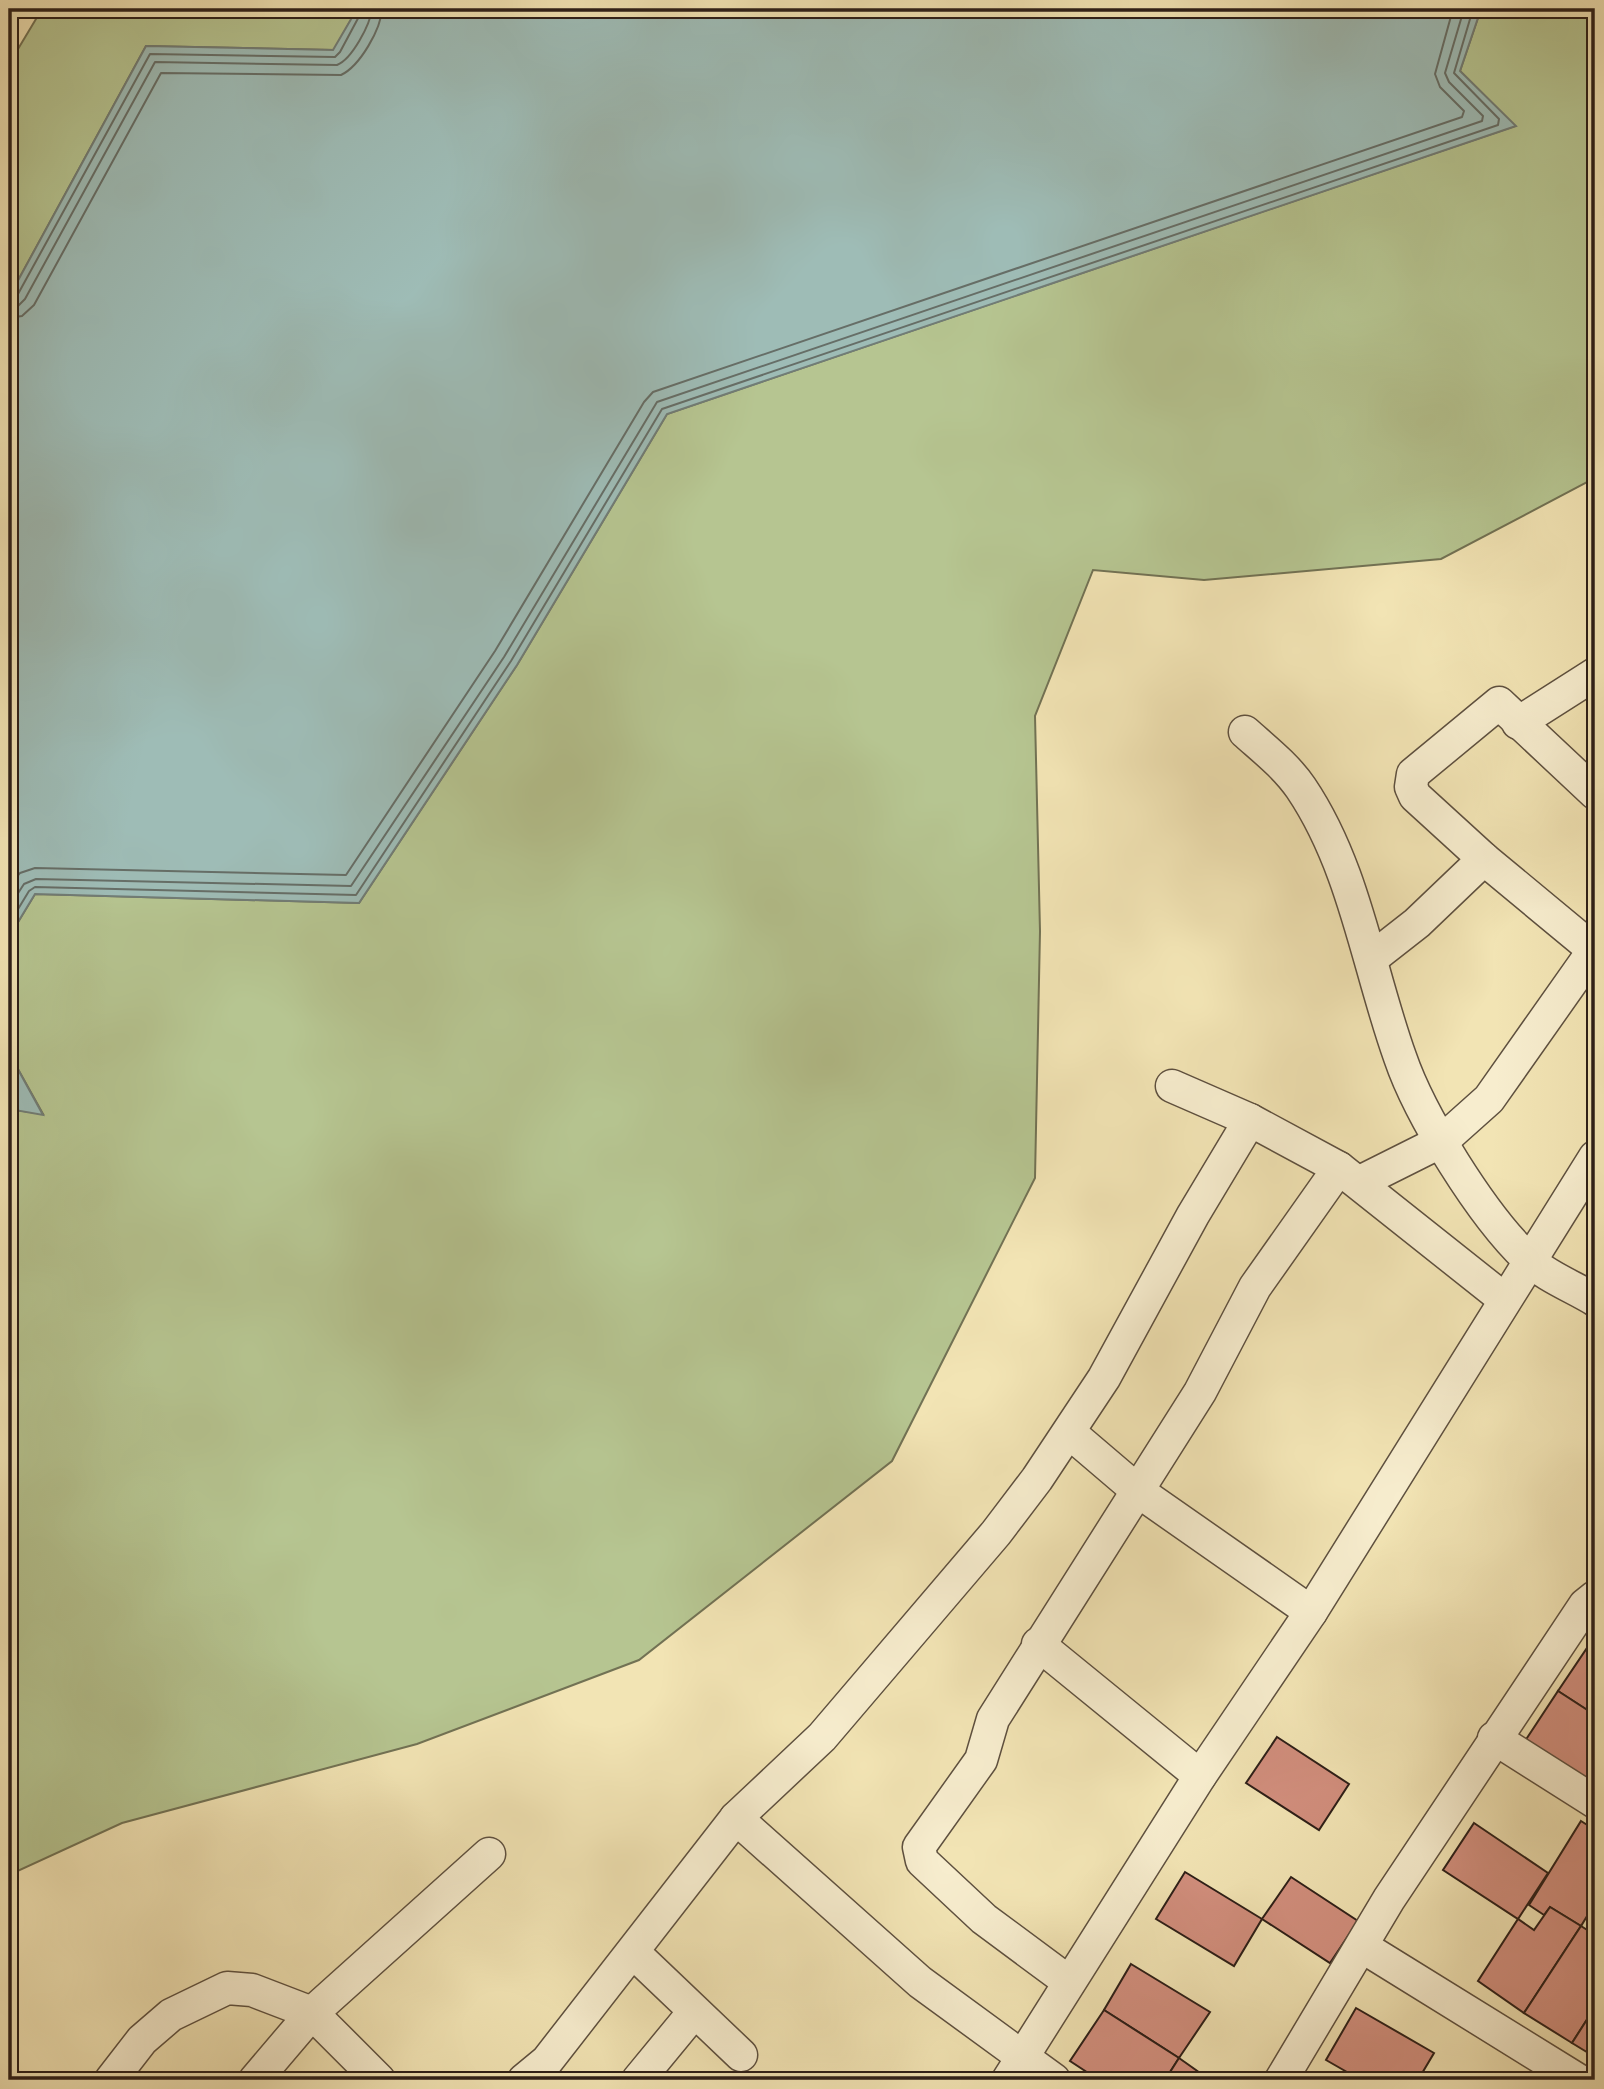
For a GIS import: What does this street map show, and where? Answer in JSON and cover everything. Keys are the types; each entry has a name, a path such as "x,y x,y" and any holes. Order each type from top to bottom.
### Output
{"street":[{"path":"1518,723 1595,674"},
{"path":"1069,1982 984,1919 929,1868 919,1855 924,1836 981,1760 993,1719 1200,1392 1255,1287 1350,1175 1442,1141 1465,1123 1502,1084 1595,951 1484,859 1415,796 1411,779 1496,703 1595,793"},
{"path":"1245,732 1300,786 1325,827 1371,958 1401,1060 1420,1104 1442,1141 1492,1219 1529,1260 1595,1300"},
{"path":"1371,958 1417,923 1484,859"},
{"path":"1172,1086 1251,1119 1350,1175 1504,1299"},
{"path":"524,2080 547,2061 634,1953 736,1818 822,1737 996,1533 1070,1433 1122,1348 1193,1215 1251,1119"},
{"path":"1015,2069 1200,1776 1311,1612 1595,1157"},
{"path":"1070,1433 1138,1491 1311,1612"},
{"path":"1281,2080 1363,1947 1389,1899 1494,1738 1585,1605 1595,1597"},
{"path":"1038,1644 1200,1776"},
{"path":"1494,1738 1595,1801"},
{"path":"736,1818 920,1982 962,2016 1015,2069 1054,2080"},
{"path":"256,2080 312,2013 489,1854"},
{"path":"1363,1947 1578,2080"},
{"path":"634,1953 741,2054"},
{"path":"111,2080 142,2040 171,2015 227,1988 252,1990 312,2013 379,2080"},
{"path":"650,2076 694,2012"}],"green space":[{"path":"42,9 357,9 334,50 146,46 9,297 9,64"},
{"path":"1481,9 1595,9 1595,478 1441,559 1204,580 1093,570 1035,716 1040,931 1035,1178 892,1461 639,1660 417,1744 122,1823 9,1875 9,1109 43,1114 9,1053 9,937 35,894 359,903 517,665 667,414 1515,126 1460,71"}],"water":[{"path":"357,9 1481,9 1460,71 1516,126 667,414 517,665 359,903 35,894 9,937 9,297 146,46 333,50"},
{"path":"9,1053 43,1115 9,1109"}],"building":[{"path":"1589,1645 1595,1649 1595,1715 1558,1691"},
{"path":"1558,1691 1595,1715 1595,1786 1525,1741"},
{"path":"1277,1737 1349,1784 1319,1830 1246,1783"},
{"path":"1581,1821 1595,1830 1595,1903 1581,1926 1550,1907 1544,1915 1529,1905"},
{"path":"1474,1823 1548,1873 1518,1919 1443,1870"},
{"path":"1185,1872 1262,1919 1234,1966 1156,1919"},
{"path":"1291,1877 1358,1921 1330,1963 1262,1919"},
{"path":"1550,1907 1581,1926 1524,2013 1478,1981 1518,1919 1534,1930"},
{"path":"1581,1926 1595,1935 1595,2007 1572,2043 1524,2013"},
{"path":"1131,1964 1210,2012 1179,2058 1104,2010"},
{"path":"1595,2007 1595,2057 1572,2043"},
{"path":"1356,2008 1434,2053 1418,2080 1361,2080 1326,2060"},
{"path":"1104,2010 1179,2058 1165,2080 1099,2080 1070,2061"},
{"path":"1179,2058 1210,2080 1165,2080"}]}
